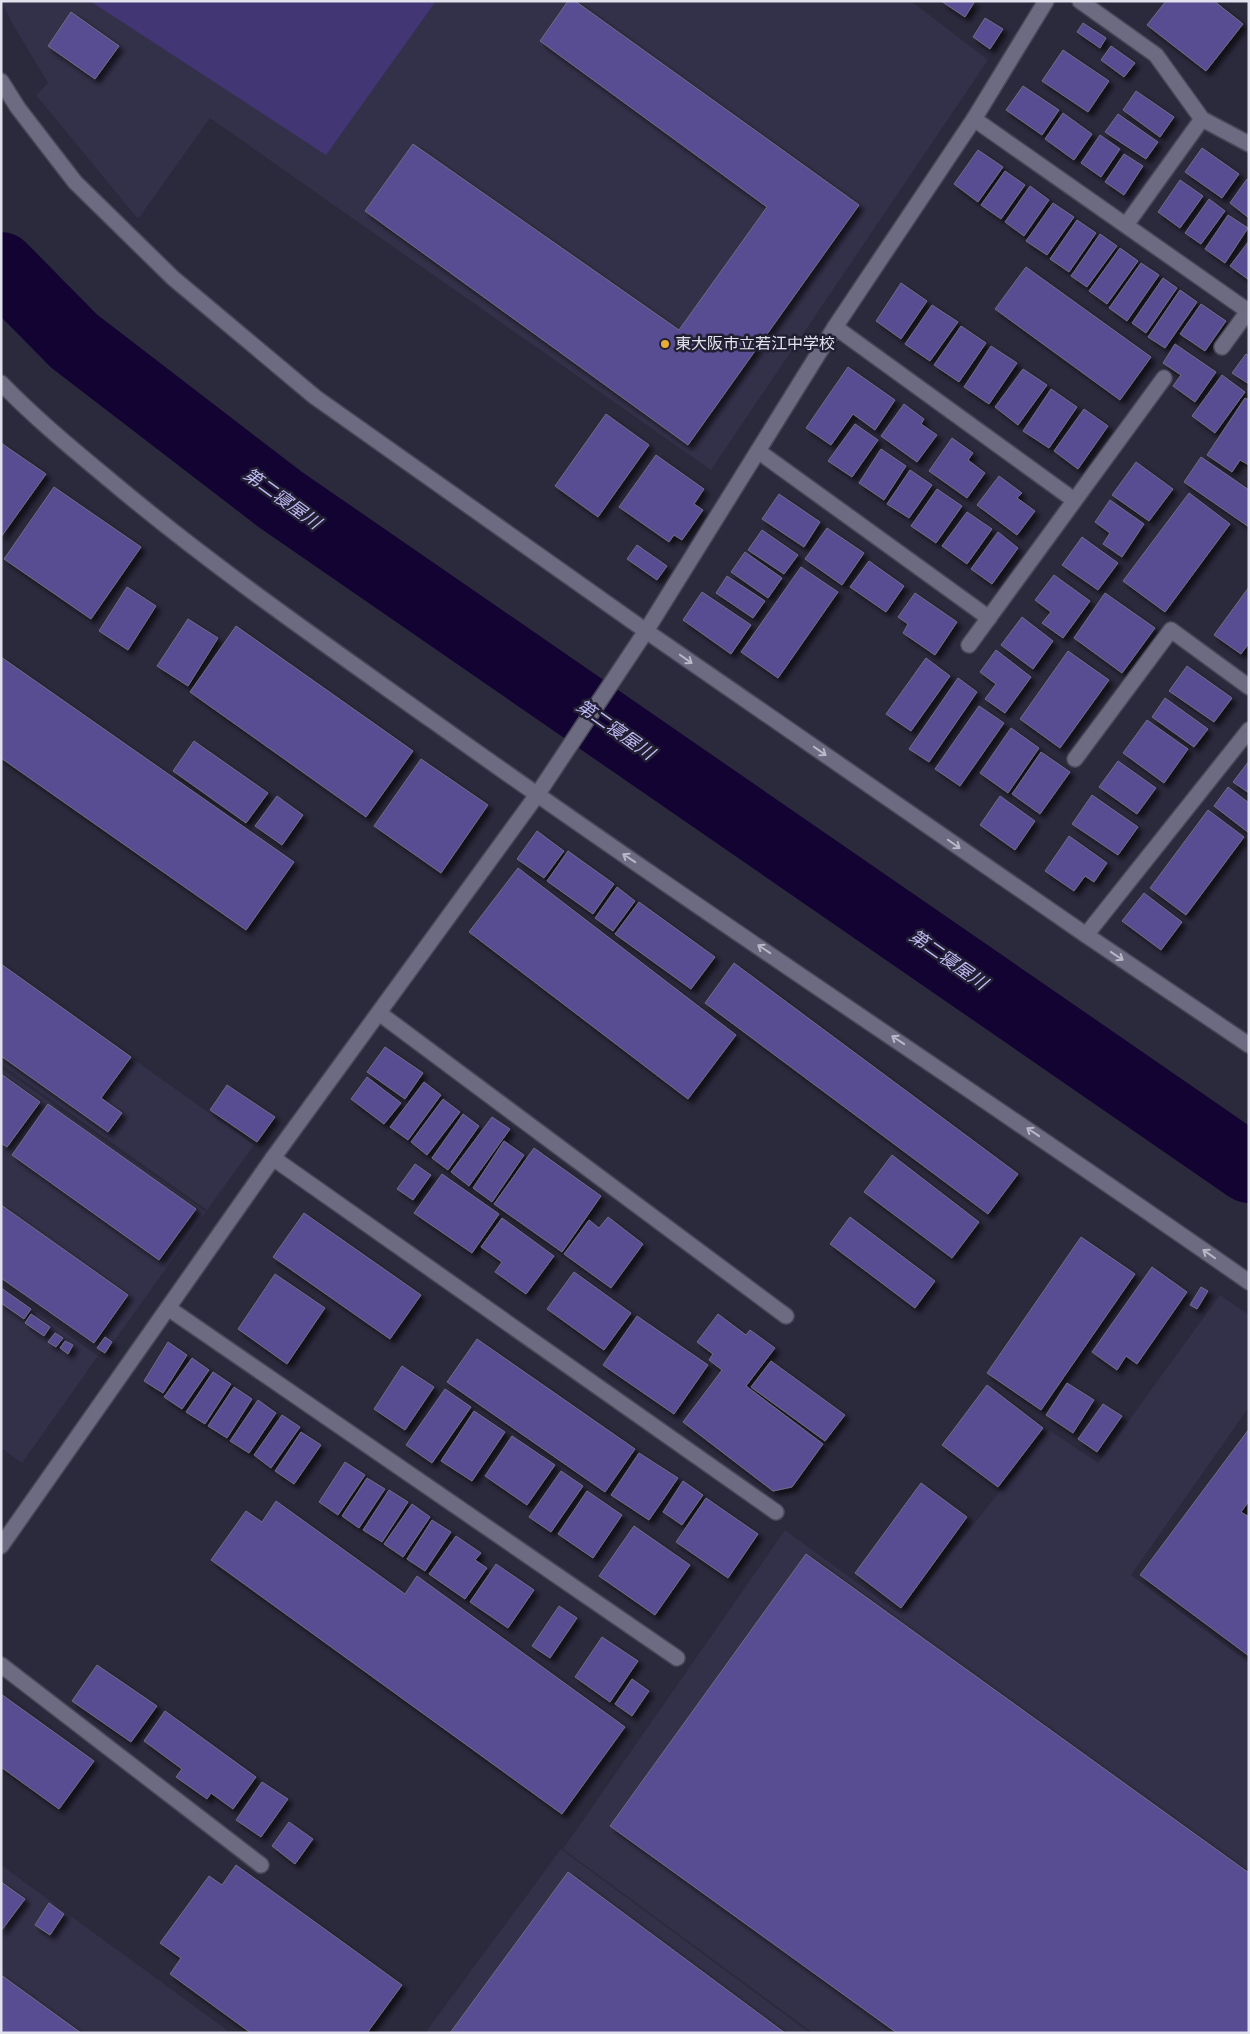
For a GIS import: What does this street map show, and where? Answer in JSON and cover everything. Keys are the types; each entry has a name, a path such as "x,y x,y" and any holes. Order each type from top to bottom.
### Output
{"street":[{"path":"1,1546 273,1158 537,795 646,631 835,326 974,119 1046,1"},
{"path":"1080,1 1156,55 1202,119 1249,144"},
{"path":"1,81 18,108 75,182 173,278 315,397 646,631 1086,935 1249,1045"},
{"path":"974,119 1248,311 1222,347"},
{"path":"1126,225 1202,119"},
{"path":"835,326 1074,500"},
{"path":"969,644 1164,378"},
{"path":"1,383 29,412 157,520 297,625 537,795 1073,1159 1249,1282"},
{"path":"758,451 989,618"},
{"path":"1075,759 1171,630 1249,687"},
{"path":"1086,935 1249,730"},
{"path":"379,1013 786,1316"},
{"path":"273,1158 776,1512"},
{"path":"168,1308 677,1658"},
{"path":"1,1665 261,1865"}],"shaded area":[{"name":"東大阪市立若江中学校","path":"1,1 911,1 988,60 711,470 210,118 138,219 36,95 48,83"},
{"path":"90,1 436,1 326,155"},
{"path":"1,965 254,1145 207,1210 1,1064"},
{"path":"1,1068 206,1212 105,1354 1,1281"},
{"path":"1,1287 98,1356 22,1463 1,1448"},
{"path":"1220,1295 1249,1315 1249,1407 1131,1575 1249,1663 1249,2033 813,2033 563,1849 785,1530 901,1615 1049,1430 1098,1463"},
{"path":"561,1849 810,2033 425,2033"},
{"path":"1,1865 231,2033 1,2033"}],"building":[{"path":"568,1 575,1 859,205 688,445 365,211 413,144 679,330 767,207 540,41"},
{"path":"941,1 975,1 965,17"},
{"path":"1166,1 1214,1 1243,24 1206,71 1147,25"},
{"path":"71,12 119,46 95,79 48,46"},
{"path":"985,18 1003,29 990,49 973,37"},
{"path":"1083,23 1106,38 1100,48 1077,32"},
{"path":"1111,46 1135,63 1124,77 1101,60"},
{"path":"1063,50 1109,81 1088,112 1042,81"},
{"path":"1023,86 1059,110 1042,135 1006,110"},
{"path":"1136,91 1174,117 1160,137 1123,110"},
{"path":"1063,113 1092,134 1074,160 1045,139"},
{"path":"1118,114 1158,142 1146,159 1105,132"},
{"path":"1100,135 1120,149 1101,177 1081,163"},
{"path":"1202,148 1239,174 1222,198 1185,172"},
{"path":"978,150 1003,167 978,202 954,184"},
{"path":"1124,154 1143,166 1124,195 1105,182"},
{"path":"1005,171 1025,185 1001,219 981,205"},
{"path":"1247,179 1249,180 1249,218 1230,203"},
{"path":"1180,180 1203,196 1180,228 1158,212"},
{"path":"1030,186 1049,200 1024,236 1005,222"},
{"path":"1209,199 1225,211 1201,244 1185,233"},
{"path":"1053,203 1074,217 1047,255 1026,241"},
{"path":"1228,215 1248,228 1225,263 1205,249"},
{"path":"1077,220 1096,233 1069,272 1050,259"},
{"path":"1100,234 1117,246 1087,287 1071,276"},
{"path":"1249,241 1249,280 1230,266"},
{"path":"1120,248 1138,261 1107,304 1089,291"},
{"path":"1141,263 1159,275 1127,321 1109,308"},
{"path":"1026,267 1151,357 1120,400 995,309"},
{"path":"1163,278 1177,288 1146,333 1132,323"},
{"path":"901,283 927,301 901,339 876,321"},
{"path":"1180,290 1197,302 1165,348 1148,337"},
{"path":"1201,304 1226,321 1205,351 1180,334"},
{"path":"932,305 958,322 930,361 905,344"},
{"path":"961,326 986,343 959,382 934,365"},
{"path":"1175,344 1216,372 1195,402 1173,386 1181,375 1163,363"},
{"path":"991,346 1017,363 989,404 964,387"},
{"path":"1246,354 1249,356 1249,384 1232,373"},
{"path":"848,367 895,400 875,430 853,414 831,445 806,428"},
{"path":"1023,369 1047,385 1018,425 995,407"},
{"path":"1222,375 1245,392 1215,433 1192,416"},
{"path":"1051,389 1077,407 1049,448 1023,431"},
{"path":"1245,398 1249,400 1249,465 1240,460 1232,472 1207,455"},
{"path":"904,404 924,419 921,424 937,435 917,462 881,436"},
{"path":"1084,409 1108,426 1078,469 1054,451"},
{"path":"606,414 649,445 598,517 555,486"},
{"path":"855,424 878,440 852,477 828,461"},
{"path":"952,438 973,453 968,460 985,473 967,498 929,471"},
{"path":"1,443 46,474 1,537"},
{"path":"881,449 906,466 884,500 859,483"},
{"path":"656,455 704,489 694,504 703,510 682,540 674,535 669,542 619,507"},
{"path":"1201,457 1249,490 1249,527 1184,482"},
{"path":"1136,462 1173,489 1149,521 1112,495"},
{"path":"910,470 932,485 909,518 887,504"},
{"path":"999,476 1022,493 1017,498 1035,511 1017,535 977,505"},
{"path":"54,487 141,547 91,619 4,559"},
{"path":"937,489 962,506 936,543 911,526"},
{"path":"1189,493 1230,524 1165,612 1123,581"},
{"path":"779,494 820,522 804,547 762,519"},
{"path":"1110,500 1144,524 1122,557 1103,544 1110,533 1095,522"},
{"path":"967,512 992,529 967,564 942,546"},
{"path":"827,528 864,553 842,585 805,559"},
{"path":"762,530 798,555 784,574 748,550"},
{"path":"998,532 1018,548 992,584 971,569"},
{"path":"1082,537 1118,563 1098,590 1062,565"},
{"path":"637,545 667,566 657,580 627,559"},
{"path":"745,552 782,578 768,598 731,572"},
{"path":"869,561 904,586 886,612 850,587"},
{"path":"801,567 838,592 778,678 741,652"},
{"path":"1054,575 1090,601 1063,638 1042,623 1051,612 1035,600"},
{"path":"727,576 765,601 753,618 716,593"},
{"path":"127,587 156,606 128,650 99,631"},
{"path":"1249,587 1249,643 1241,654 1214,635"},
{"path":"702,592 751,625 731,654 683,620"},
{"path":"915,593 957,622 935,655 903,633 908,624 898,617"},
{"path":"1105,593 1155,628 1122,673 1074,638"},
{"path":"1022,617 1053,641 1033,669 1001,645"},
{"path":"188,619 218,638 188,686 157,666"},
{"path":"236,626 413,751 366,817 190,692"},
{"path":"996,650 1031,677 1005,713 985,699 996,684 980,672"},
{"path":"1068,651 1109,680 1060,748 1020,719"},
{"path":"1,657 294,862 246,930 1,758"},
{"path":"926,658 950,676 911,731 886,714"},
{"path":"1187,666 1232,698 1214,722 1169,691"},
{"path":"958,678 977,692 929,762 909,749"},
{"path":"1165,698 1208,729 1194,747 1152,717"},
{"path":"979,706 1004,723 960,786 935,769"},
{"path":"1147,720 1188,749 1164,783 1123,753"},
{"path":"1011,728 1039,748 1008,793 980,773"},
{"path":"194,741 268,793 246,823 173,771"},
{"path":"1041,752 1070,772 1040,814 1012,794"},
{"path":"421,759 488,805 441,873 374,826"},
{"path":"1118,761 1156,788 1137,814 1099,787"},
{"path":"1249,761 1249,793 1233,782"},
{"path":"1228,787 1249,803 1249,833 1214,806"},
{"path":"1092,795 1138,827 1118,855 1072,824"},
{"path":"277,796 303,815 282,845 255,826"},
{"path":"1000,796 1035,821 1015,850 980,825"},
{"path":"1208,810 1244,837 1186,915 1150,888"},
{"path":"537,831 564,851 544,878 517,859"},
{"path":"1069,836 1107,863 1094,882 1085,876 1074,891 1045,871"},
{"path":"568,851 614,884 593,914 547,881"},
{"path":"518,868 736,1035 688,1099 469,932"},
{"path":"617,887 635,901 613,931 595,918"},
{"path":"1144,893 1182,922 1161,950 1122,921"},
{"path":"639,902 715,957 691,989 615,934"},
{"path":"734,963 1018,1174 988,1214 705,1003"},
{"path":"1,964 131,1057 101,1098 122,1113 108,1132 1,1056"},
{"path":"385,1047 423,1073 405,1099 367,1072"},
{"path":"1,1074 40,1102 7,1147 1,1143"},
{"path":"367,1077 401,1103 384,1124 351,1099"},
{"path":"424,1082 441,1095 408,1140 390,1127"},
{"path":"227,1085 275,1117 257,1142 210,1110"},
{"path":"443,1099 460,1112 427,1155 411,1142"},
{"path":"48,1104 196,1209 159,1260 12,1155"},
{"path":"463,1114 479,1126 448,1170 432,1158"},
{"path":"492,1117 510,1129 469,1186 451,1172"},
{"path":"504,1141 524,1155 492,1202 473,1188"},
{"path":"534,1148 601,1196 562,1252 494,1204"},
{"path":"892,1155 979,1222 952,1258 864,1192"},
{"path":"415,1164 431,1175 413,1200 397,1189"},
{"path":"442,1174 499,1214 472,1253 414,1213"},
{"path":"1,1205 128,1295 94,1343 1,1278"},
{"path":"304,1213 421,1295 390,1339 273,1257"},
{"path":"608,1217 643,1244 611,1288 564,1254 589,1220 599,1228"},
{"path":"850,1217 935,1281 915,1308 830,1244"},
{"path":"502,1218 554,1256 526,1294 495,1272 502,1262 481,1247"},
{"path":"1081,1237 1135,1274 1041,1410 987,1373"},
{"path":"1152,1267 1187,1292 1137,1364 1126,1356 1117,1370 1092,1352"},
{"path":"574,1272 631,1313 604,1350 547,1309"},
{"path":"275,1274 325,1308 287,1364 238,1329"},
{"path":"1201,1287 1208,1291 1197,1309 1190,1305"},
{"path":"1,1288 31,1309 24,1319 1,1303"},
{"path":"31,1314 50,1327 44,1336 25,1323"},
{"path":"718,1314 746,1335 750,1330 775,1348 746,1386 823,1444 792,1487 773,1491 683,1422 722,1370 709,1360 713,1354 697,1342"},
{"path":"637,1316 708,1365 674,1414 603,1365"},
{"path":"55,1333 63,1338 56,1347 48,1342"},
{"path":"105,1337 112,1342 105,1353 97,1348"},
{"path":"477,1339 635,1449 605,1492 447,1382"},
{"path":"65,1341 73,1345 68,1354 60,1348"},
{"path":"168,1342 187,1355 163,1393 144,1381"},
{"path":"192,1358 209,1370 182,1409 164,1397"},
{"path":"771,1361 845,1415 825,1441 751,1387"},
{"path":"402,1366 434,1387 405,1430 374,1409"},
{"path":"213,1372 231,1384 205,1424 186,1412"},
{"path":"1067,1383 1094,1400 1073,1433 1046,1415"},
{"path":"987,1385 1043,1428 998,1487 942,1445"},
{"path":"234,1387 252,1399 227,1438 208,1426"},
{"path":"445,1389 471,1407 432,1463 406,1445"},
{"path":"258,1400 276,1413 249,1453 230,1441"},
{"path":"1103,1404 1122,1416 1097,1452 1078,1439"},
{"path":"474,1411 505,1432 472,1481 441,1461"},
{"path":"282,1415 300,1427 271,1468 254,1455"},
{"path":"1249,1429 1249,1501 1241,1512 1249,1517 1249,1656 1140,1575"},
{"path":"301,1432 321,1445 294,1484 275,1471"},
{"path":"512,1436 555,1465 527,1505 485,1476"},
{"path":"639,1453 678,1478 649,1520 611,1495"},
{"path":"345,1462 365,1475 338,1515 319,1502"},
{"path":"561,1471 583,1486 551,1532 529,1517"},
{"path":"367,1478 385,1489 359,1528 342,1516"},
{"path":"683,1481 703,1495 682,1525 663,1512"},
{"path":"921,1483 967,1517 901,1608 855,1573"},
{"path":"389,1490 408,1502 382,1542 363,1530"},
{"path":"587,1491 622,1515 593,1558 558,1534"},
{"path":"706,1498 758,1534 728,1578 676,1542"},
{"path":"276,1501 405,1594 417,1576 625,1727 562,1814 211,1560 246,1511 262,1522"},
{"path":"412,1504 430,1517 403,1557 384,1544"},
{"path":"432,1520 451,1532 425,1571 407,1559"},
{"path":"634,1526 690,1565 655,1615 599,1576"},
{"path":"456,1536 481,1553 475,1560 487,1568 465,1599 429,1574"},
{"path":"806,1554 1249,1873 1249,2033 897,2033 610,1826"},
{"path":"496,1564 534,1590 508,1628 470,1602"},
{"path":"559,1606 577,1618 550,1658 532,1646"},
{"path":"602,1637 638,1661 610,1702 575,1677"},
{"path":"97,1665 157,1706 131,1742 72,1701"},
{"path":"632,1679 649,1691 632,1716 615,1704"},
{"path":"1,1694 94,1761 59,1809 1,1767"},
{"path":"165,1711 256,1777 233,1809 211,1793 207,1799 176,1777 182,1769 144,1741"},
{"path":"262,1782 288,1799 261,1837 236,1820"},
{"path":"289,1822 313,1839 295,1864 272,1846"},
{"path":"236,1865 402,1985 367,2033 251,2033 170,1974 181,1958 160,1943 209,1876 222,1885"},
{"path":"568,1872 785,2033 450,2033"},
{"path":"1,1882 25,1899 1,1931"},
{"path":"49,1903 64,1914 50,1935 35,1925"},
{"path":"1,1975 81,2033 1,2033"}],"waterway":[{"name":"第二寝屋川","path":"1,267 74,341 281,500 1249,1168"}],"place":[{"name":"東大阪市立若江中学校","path":"665,344"}]}
